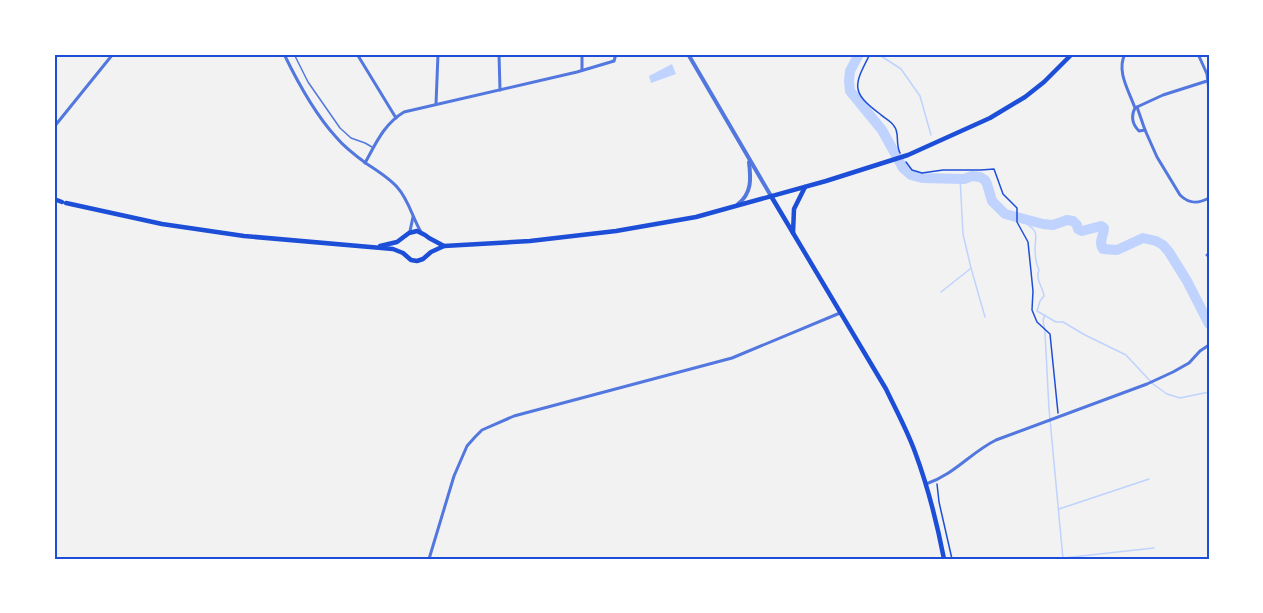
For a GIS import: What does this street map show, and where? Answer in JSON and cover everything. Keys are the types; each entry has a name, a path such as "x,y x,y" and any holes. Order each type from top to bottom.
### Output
{"main road":[{"path":"54,199 162,224 244,237 393,249 414,261 444,246 530,241 616,231 696,217 894,160 965,130 1005,110 1044,82 1072,54"},
{"path":"793,233 794,209 805,187"},
{"path":"771,196 886,389 902,421 926,484 944,559"},
{"path":"375,247 393,243 417,231 444,246"},
{"path":"403,253 404,238"},
{"path":"428,255 431,247 429,238"}],"street":[{"path":"54,126 113,54"},
{"path":"284,54 321,119 341,143 365,163 391,180 407,201 421,232"},
{"path":"357,54 396,118"},
{"path":"436,104 438,54"},
{"path":"499,54 500,90"},
{"path":"582,54 582,70"},
{"path":"365,163 386,127 407,111 582,70 614,61 616,54"},
{"path":"688,54 771,196"},
{"path":"1125,54 1121,71 1157,157 1184,200 1194,203 1209,198"},
{"path":"1198,54 1208,73 1209,91"},
{"path":"1145,130 1138,131 1134,123 1133,115 1136,107 1163,94 1207,81"},
{"path":"733,207 744,199 749,191 751,180 748,159"},
{"path":"409,233 413,225 413,216"},
{"path":"429,559 461,458 482,430 514,416 732,358 840,314"},
{"path":"926,484 953,471 989,444 1157,380 1189,363 1209,345"}],"lane":[{"path":"294,54 308,82 340,128 351,138 373,148"}],"path":[{"path":"870,54 859,78 858,92 864,101 894,125 898,132 899,152 912,170 922,173 943,170 994,169 1003,194 1017,208 1017,220 1028,242 1033,291 1032,310 1041,326 1050,334 1059,417"},
{"path":"937,480 939,502 952,559"}],"water":[{"path":"672,64 676,74 651,83 649,76"}],"waterway":[{"path":"859,54 850,71 850,91 882,130 903,168 911,175 922,178 980,177 985,180 992,201 1005,214 1043,224 1053,225 1067,220 1073,221 1082,231 1101,226 1104,228 1101,241 1103,249 1117,250 1143,238 1156,241 1169,252 1209,324"},
{"path":"878,54 901,69 920,96 931,135"},
{"path":"960,178 963,234 985,317"},
{"path":"1022,219 1033,228 1036,234 1035,256 1044,296 1037,311 1126,355 1153,384 1167,394 1180,398 1209,392"},
{"path":"941,292 970,269"},
{"path":"1045,315 1043,320 1049,409 1063,559"},
{"path":"1059,509 1149,479"},
{"path":"1063,558 1154,548"}]}
